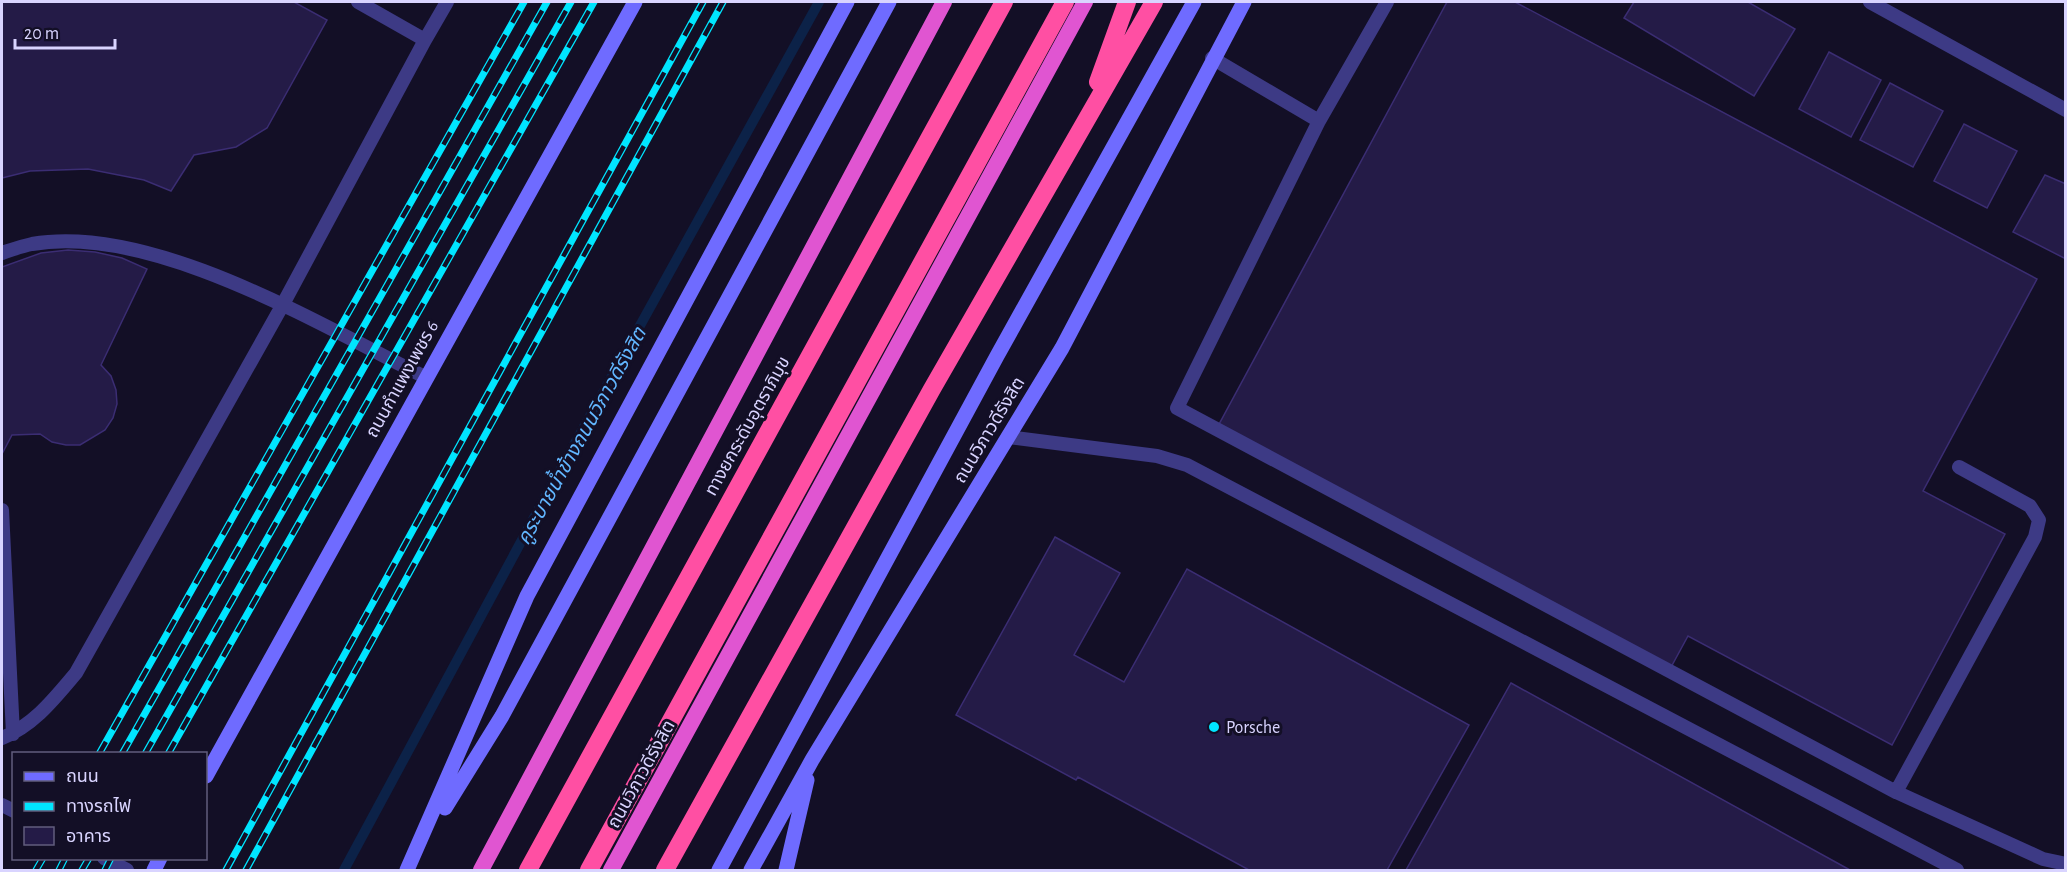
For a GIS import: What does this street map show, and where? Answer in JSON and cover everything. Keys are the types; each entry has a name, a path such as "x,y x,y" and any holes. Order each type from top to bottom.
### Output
{"highway":[{"path":"481,870 944,2"},
{"name":"ทางยกระดับอุตราภิมุข","path":"528,870 1004,2"},
{"path":"589,870 1065,2"},
{"name":"ถนนวิภาวดีรังสิต","path":"611,870 1084,2"},
{"path":"1081,129 1127,2"},
{"path":"665,870 932,388 1154,2"}],"main road":[{"name":"ถนนกำแพงเพชร 6","path":"207,774 425,377 635,2"},
{"path":"418,850 527,596 847,2"},
{"path":"407,870 502,716 889,2"},
{"path":"719,870 998,356 1194,2"},
{"name":"ถนนวิภาวดีรังสิต","path":"751,870 812,760 1062,348 1212,58 1244,2"},
{"path":"786,870 812,760"}],"lane":[{"path":"358,2 425,40"},
{"path":"7,736 45,709 76,673 282,306 447,2"},
{"path":"1387,2 1319,121 1177,408 1896,792 2043,859 2066,864"},
{"path":"1870,2 2066,110"},
{"path":"1212,58 1319,121"},
{"path":"2,253 32,244 77,242 171,258 282,306 425,377"},
{"path":"1008,436 1157,456 1187,465 1957,870"},
{"path":"1896,792 2035,537 2039,520 2030,506 1959,467"},
{"path":"2,510 7,736"},
{"path":"108,860 127,870"}],"building":[{"path":"2,2 294,2 327,20 267,128 236,147 194,155 171,191 144,180 88,169 30,171 2,178"},
{"path":"1447,2 1515,2 2037,279 1923,491 2005,534 1892,745 1688,636 1670,669 1217,428"},
{"path":"1634,2 1748,2 1795,29 1754,96 1624,18"},
{"path":"1829,52 1881,80 1851,137 1799,109"},
{"path":"1890,83 1943,111 1913,167 1860,140"},
{"path":"1964,124 2017,151 1987,208 1934,181"},
{"path":"2045,175 2066,184 2066,259 2013,232"},
{"path":"68,250 95,252 122,258 147,269 101,365 111,376 116,390 117,404 113,418 105,430 80,445 52,442 40,434 12,435 2,454 2,267 41,253"},
{"path":"1055,537 1120,573 1074,655 1124,682 1187,569 1469,725 1387,870 1249,870 1078,777 1076,780 956,715"},
{"path":"1511,683 1850,870 1406,870"}],"waterway":[{"name":"คูระบายน้ำข้างถนนวิภาวดีรังสิต","path":"344,870 543,501 819,2"}],"railway":[{"path":"100,752 524,2"},
{"path":"123,752 547,2"},
{"path":"146,752 571,2"},
{"path":"169,752 594,2"},
{"path":"226,870 703,2"},
{"path":"246,870 723,2"},
{"path":"36,870 42,860"},
{"path":"59,870 64,860"},
{"path":"82,870 88,860"},
{"path":"105,870 110,860"}],"place":[{"name":"Porsche","path":"1214,727"}]}
